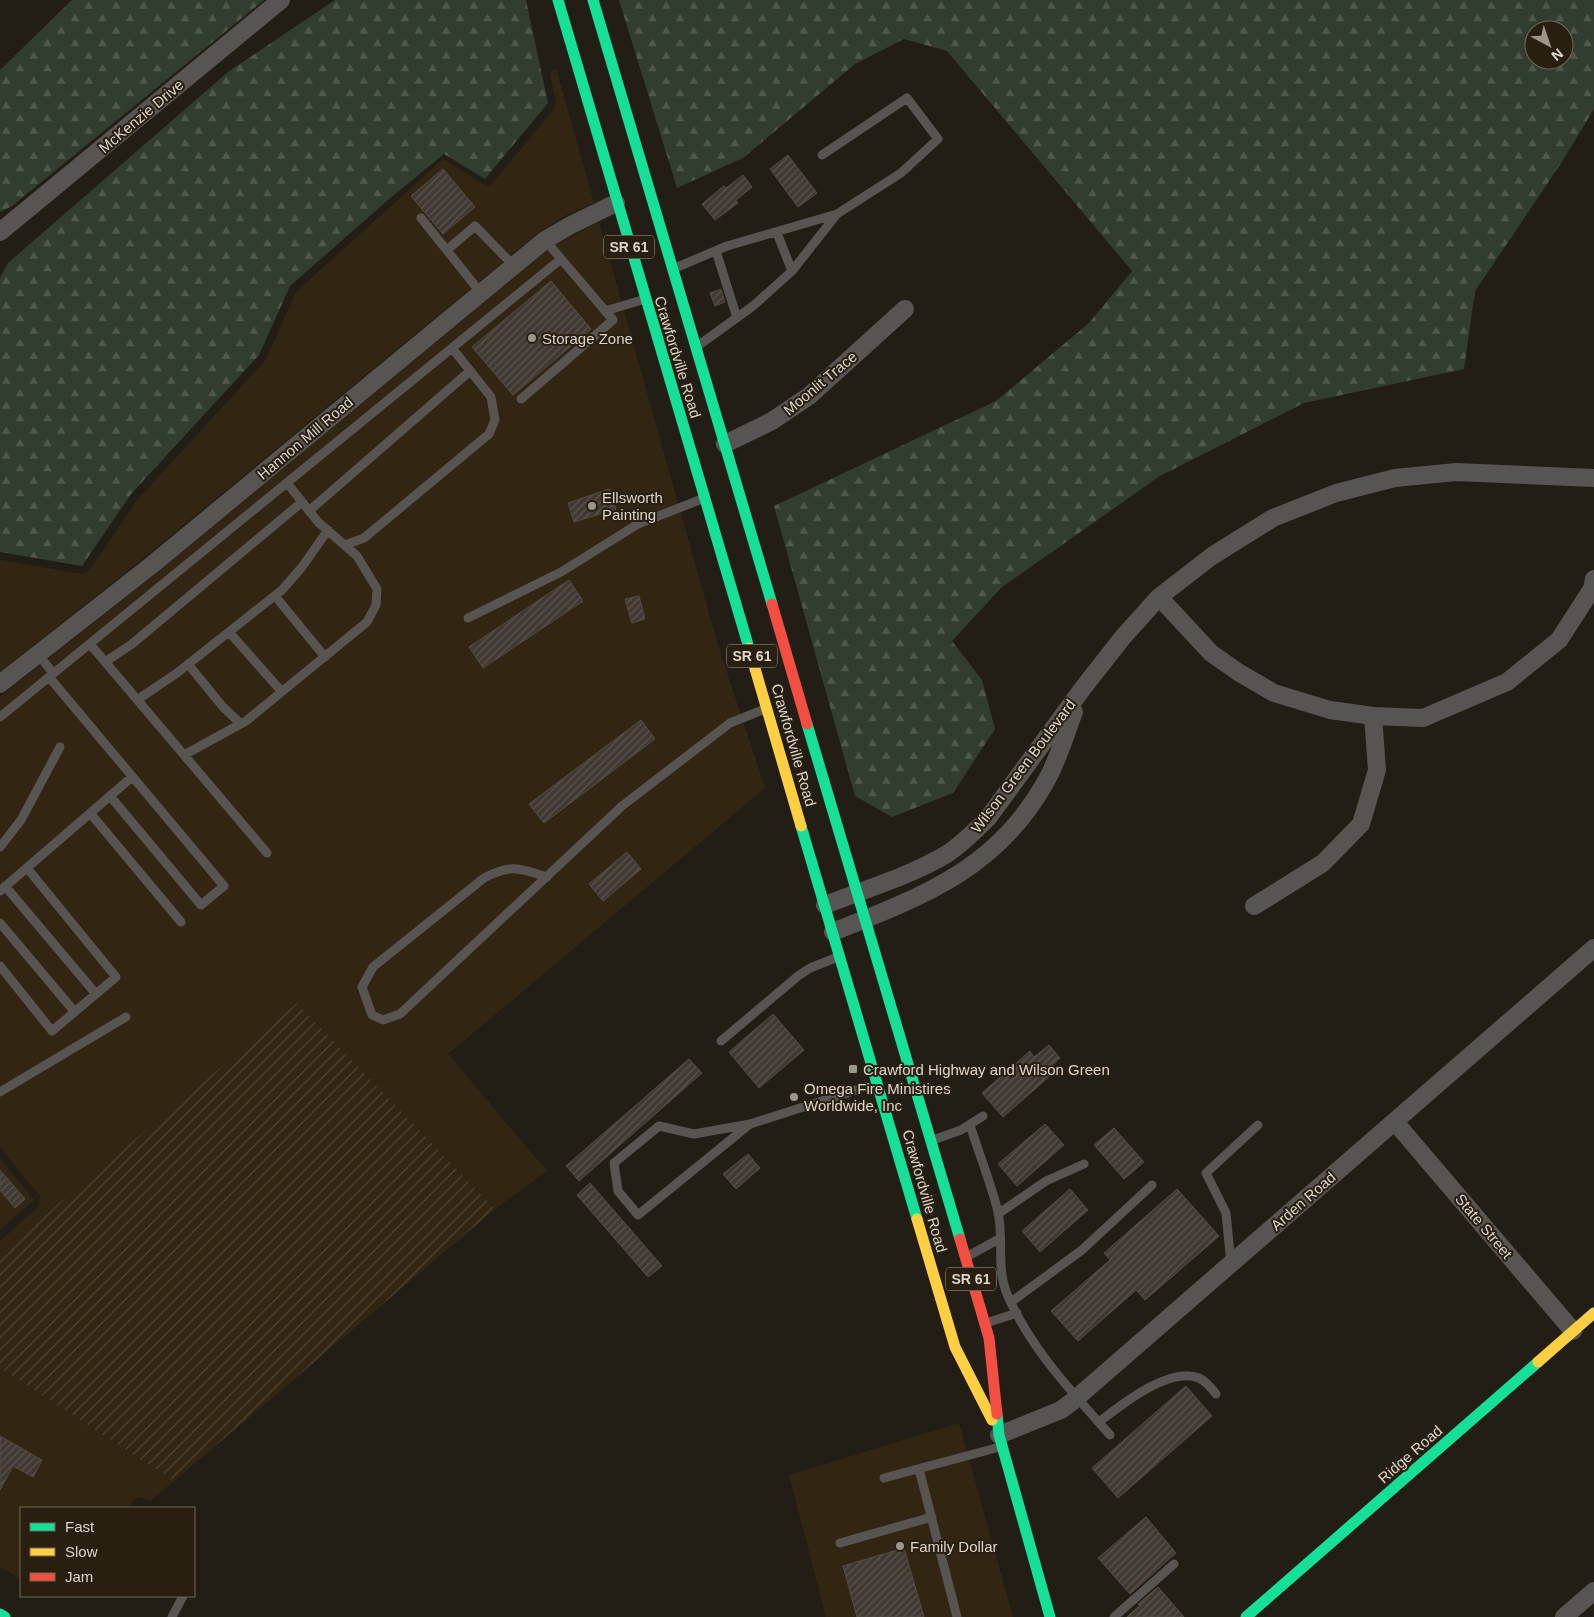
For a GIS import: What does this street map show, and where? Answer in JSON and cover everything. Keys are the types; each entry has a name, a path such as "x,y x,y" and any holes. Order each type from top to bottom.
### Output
{"main road":[{"name":"Crawfordville Road","path":"558,0 616,203 756,667 954,1347 1001,1441"},
{"name":"Crawfordville Road","path":"593,0 989,1338 1001,1441 1050,1617"},
{"path":"634,174 638,154"},
{"path":"628,186 616,203 637,218"},
{"path":"650,230 666,246"},
{"path":"720,550 744,584"},
{"path":"757,597 774,611"},
{"path":"756,667 769,676"},
{"path":"785,694 809,730"},
{"name":"Ridge Road","path":"1246,1617 1594,1313"},
{"path":"0,1614 4,1617"}],"street":[{"name":"McKenzie Drive","path":"0,232 281,0"},
{"name":"Hannon Mill Road","path":"0,684 37,653 153,564 545,240 570,225 616,203"},
{"name":"Moonlit Trace","path":"725,444 772,422 809,396 905,309"},
{"name":"Wilson Green Boulevard","path":"825,905 924,866 948,853 970,836 988,818 1123,637 1159,597 1212,556 1273,518 1336,493 1395,478 1456,472 1594,478"},
{"path":"1159,597 1211,652 1238,672 1274,692 1330,710 1373,716 1423,718 1507,682 1560,640 1592,589 1594,579"},
{"name":"Wilson Green Boulevard","path":"833,932 933,890 967,870 986,855 1017,823 1046,782 1084,688"},
{"path":"1254,906 1323,863 1361,824 1377,770 1373,716"},
{"path":"988,818 1006,835"},
{"name":"Arden Road","path":"1001,1441 1061,1410 1077,1398 1594,948"},
{"name":"State Street","path":"1395,1122 1573,1331"},
{"path":"1564,1617 1594,1591"}],"lane":[{"path":"673,268 716,251 838,214 901,173 938,139 907,98 822,155"},
{"path":"696,347 753,306 792,271 838,214"},
{"path":"421,218 481,293"},
{"path":"447,250 476,226 514,266"},
{"path":"777,233 792,271"},
{"path":"521,399 613,320 545,240"},
{"path":"716,251 737,318"},
{"path":"0,717 561,259"},
{"path":"605,311 645,299"},
{"path":"345,545 364,538 489,434 496,420 495,408 491,397 452,348"},
{"path":"309,511 470,371"},
{"path":"184,755 241,724 282,692 367,622 376,604 377,588 357,556 309,511 287,483"},
{"path":"468,618 561,572 638,524 705,498"},
{"path":"105,662 132,644 302,502"},
{"path":"137,700 188,664 275,596 302,567 328,530"},
{"path":"275,596 325,657"},
{"path":"229,632 282,692"},
{"path":"90,644 267,853"},
{"path":"37,653 51,675 132,777 224,886 201,905 110,796"},
{"path":"188,664 223,707 241,724"},
{"path":"547,877 518,867 502,869 484,878 373,967 362,986 372,1015 383,1020 400,1014 547,877 622,806 730,723 768,708"},
{"path":"0,847 21,820 60,747"},
{"path":"96,994 3,888 132,777"},
{"path":"90,813 181,922"},
{"path":"0,966 52,1030 116,977 27,868"},
{"path":"0,923 74,1012"},
{"path":"721,1041 798,976 810,968 840,956"},
{"path":"0,1092 126,1017"},
{"path":"750,1124 638,1215 618,1191 614,1164 659,1126 694,1134 750,1124 877,1084"},
{"path":"930,1140 961,1130 983,1116"},
{"path":"970,1125 998,1214 1000,1268 1012,1302 1029,1336 1077,1398 1110,1435"},
{"path":"1231,1264 1226,1213 1206,1173 1258,1125"},
{"path":"998,1214 1046,1181 1084,1164"},
{"path":"1012,1302 1082,1250 1152,1185"},
{"path":"965,1258 999,1239"},
{"path":"984,1324 1017,1313"},
{"path":"1099,1422 1131,1398 1170,1379 1188,1376 1201,1378 1216,1394"},
{"path":"884,1478 920,1469 1001,1441"},
{"path":"920,1469 957,1617"},
{"path":"840,1543 932,1517"},
{"path":"1114,1617 1174,1564"},
{"path":"172,1617 182,1597"}],"shaded area":[{"path":"556,68 594,203 565,216 538,233 146,556 0,672 0,560 82,574 89,571 137,500 265,361 296,292 443,159 488,187 491,185 554,109 556,102 550,73"},
{"path":"599,222 718,645 765,788 448,1054 547,1171 495,1209 297,1003 0,1253 0,1241 39,1206 40,1196 0,1147 0,697 159,571 550,248"},
{"path":"297,1003 495,1209 174,1481 0,1368 0,1253"},
{"path":"0,1158 34,1200 0,1230"},
{"path":"0,1368 174,1481 150,1501 141,1497 133,1500 130,1507 20,1507 20,1578 0,1567"},
{"name":"Family Dollar","path":"959,1423 1013,1617 826,1617 789,1475"}],"green space":[{"path":"72,0 264,0 12,206 0,212 0,70"},
{"path":"335,0 526,0 548,103 485,179 444,154 388,200 290,286 259,355 131,494 82,566 0,552 0,278 8,263 228,72"},
{"path":"619,0 1594,0 1594,109 1560,165 1475,291 1464,369 1304,403 1160,476 1002,587 952,641 982,680 995,729 953,793 892,817 855,796 774,506 996,401 1089,323 1132,271 947,51 904,39 855,64 743,158 677,188"}],"building":[{"path":"788,155 817,193 798,207 770,169"},
{"path":"443,169 475,207 443,234 411,196"},
{"path":"743,175 752,187 736,200 738,203 715,220 702,204 724,186 726,188"},
{"name":"Storage Zone","path":"551,281 591,329 513,395 472,347"},
{"path":"721,289 725,302 715,306 710,293"},
{"name":"Ellsworth Painting","path":"609,489 616,509 574,522 568,503"},
{"path":"569,580 583,601 483,668 469,647"},
{"path":"639,596 645,619 632,623 625,599"},
{"path":"641,720 655,739 544,823 529,804"},
{"path":"627,852 641,869 603,901 589,884"},
{"path":"773,1014 804,1050 759,1088 729,1052"},
{"path":"1049,1045 1060,1058 1047,1070 1051,1075 1003,1117 982,1093 1030,1051 1034,1057"},
{"path":"689,1059 702,1073 579,1181 566,1166"},
{"path":"1045,1124 1064,1145 1017,1186 998,1164"},
{"path":"1114,1128 1144,1162 1124,1179 1094,1145"},
{"path":"748,1154 760,1168 736,1189 723,1174"},
{"path":"0,1170 25,1199 15,1208 0,1190"},
{"path":"590,1183 662,1266 648,1277 577,1195"},
{"path":"1070,1189 1088,1210 1040,1252 1022,1231"},
{"path":"1177,1189 1219,1236 1145,1300 1136,1290 1078,1341 1051,1311 1110,1260 1104,1253"},
{"path":"1186,1386 1212,1416 1118,1498 1092,1468"},
{"path":"0,1436 42,1460 33,1477 13,1466 0,1490"},
{"path":"1146,1517 1176,1553 1130,1594 1098,1558"},
{"path":"904,1548 924,1617 857,1617 843,1566"},
{"path":"1158,1587 1184,1617 1127,1617 1140,1605 1138,1604"}],"traffic: fast":[{"path":"558,0 749,648"},
{"path":"593,0 772,604"},
{"path":"807,724 960,1239"},
{"path":"801,826 917,1219"},
{"path":"1246,1617 1538,1362"},
{"path":"997,1414 999,1435 1050,1617"},
{"path":"0,1614 5,1617"}],"traffic: slow":[{"path":"749,648 801,826"},
{"path":"917,1219 955,1347 992,1420"},
{"path":"1538,1362 1594,1313"}],"traffic: jam":[{"path":"772,604 807,724"},
{"path":"960,1239 989,1338 997,1414"}],"place":[{"name":"Storage Zone","path":"532,338"},
{"name":"Ellsworth Painting","path":"592,506"},
{"name":"Crawford Highway and Wilson Green","path":"853,1069"},
{"name":"Omega Fire Ministires Worldwide, Inc","path":"794,1097"},
{"name":"Family Dollar","path":"900,1546"}]}
